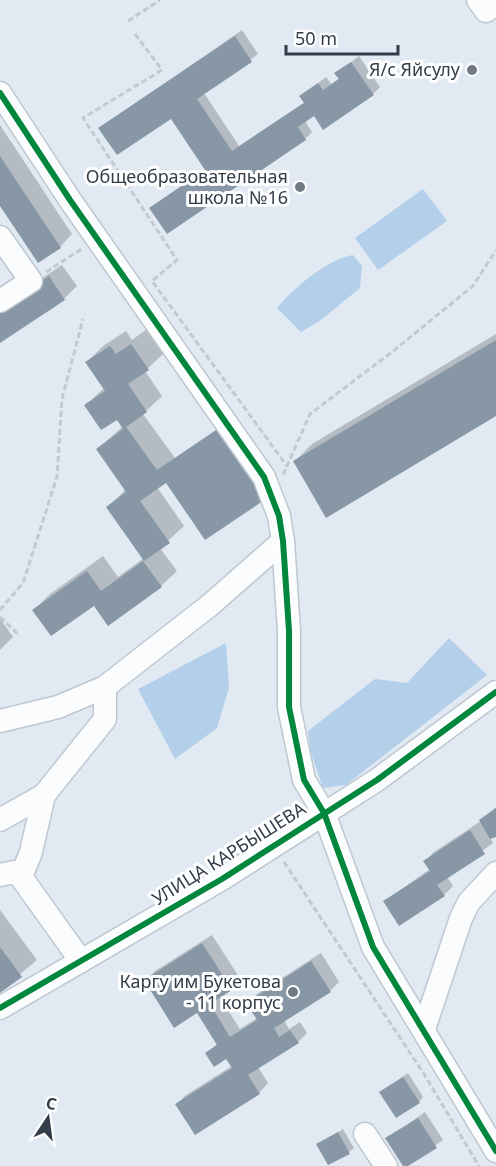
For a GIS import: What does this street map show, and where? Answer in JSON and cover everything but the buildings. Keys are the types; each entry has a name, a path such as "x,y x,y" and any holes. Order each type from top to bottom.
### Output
{"street":[{"path":"478,0 486,11 496,4"},
{"path":"0,93 70,200 264,477 283,541 289,631 290,707 304,780 324,813 373,947 424,1029 474,1118 496,1151"},
{"path":"0,237 31,281 0,301"},
{"path":"0,721 58,707 105,687 210,605 283,541"},
{"path":"0,820 44,795 105,719 105,687"},
{"name":"УЛИЦА КАРБЫШЕВА","path":"0,1008 222,879 377,780 496,693"},
{"path":"44,795 31,852 10,876 81,961"},
{"path":"424,1029 461,918 469,902 496,873"},
{"path":"365,1134 386,1166"}],"path":[{"path":"128,21 160,0"},
{"path":"135,34 162,70 83,118 177,260 152,281 287,466"},
{"path":"31,281 85,247 78,238"},
{"path":"273,502 310,414 392,352 473,285 496,250"},
{"path":"0,610 23,583 57,477 62,399 83,319"},
{"path":"0,617 20,636"},
{"path":"273,845 424,1074 479,1166"}],"shaded area":[{"path":"423,189 447,221 378,270 355,238"},
{"path":"353,255 362,266 360,288 321,320 301,332 277,308 292,292 322,268 343,257"},
{"path":"449,638 487,675 346,785 323,788 311,753 308,731 375,679 407,683"},
{"path":"226,643 229,688 217,728 175,759 138,689"}],"cycle path":[{"path":"0,93 70,200 264,477 279,516 283,541 289,631 289,707 304,780 324,813 373,947 496,1151"},
{"path":"0,1008 222,879 377,780 496,692"}],"place":[{"name":"Я/c Яйсулу","path":"472,70"},
{"name":"Общеобразовательная школа №16","path":"300,187"},
{"name":"Каргу им Букетова - 11 корпус","path":"293,992"}]}
